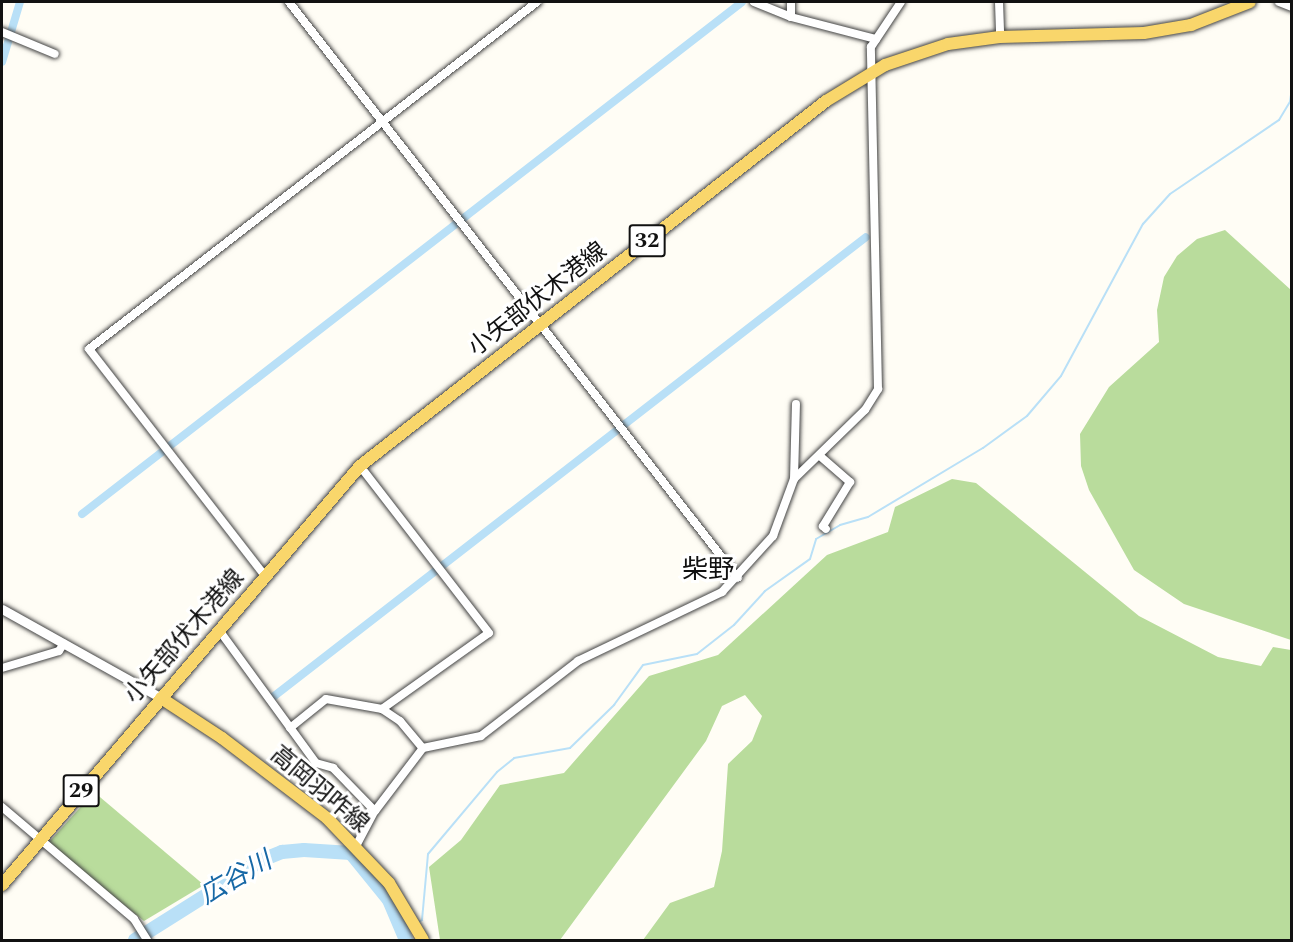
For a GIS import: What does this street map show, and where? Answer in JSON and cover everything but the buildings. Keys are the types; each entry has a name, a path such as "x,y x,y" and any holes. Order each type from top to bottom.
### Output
{"main road":[{"name":"小矢部伏木港線","path":"2,885 360,466 826,101 871,72 938,47 1000,37 1144,33 1191,25 1250,2"},
{"name":"高岡羽咋線","path":"161,698 297,794 356,846 389,883 423,940"}],"street":[{"path":"289,2 738,578"},
{"path":"265,576 89,349 537,2"},
{"path":"754,2 791,16 876,39"},
{"path":"791,2 791,16"},
{"path":"794,478 820,456 865,410 878,389 871,47 901,2"},
{"path":"999,2 1000,37"},
{"path":"1279,2 1292,7"},
{"path":"7,35 55,54"},
{"path":"356,846 375,811 423,748 482,736 578,661 664,622 722,592 738,578 773,536 794,478 796,404"},
{"path":"820,456 850,483 824,526 826,529"},
{"path":"360,466 489,633 382,709"},
{"path":"2,609 161,698"},
{"path":"219,630 316,763 333,768 375,811"},
{"path":"2,668 59,651 64,643"},
{"path":"290,728 326,699 382,709 400,721 423,748"},
{"path":"2,807 134,920 147,940"}],"green space":[{"path":"1225,230 1291,290 1291,640 1184,604 1134,570 1089,490 1081,466 1080,434 1109,387 1159,342 1157,310 1164,277 1177,256 1197,239"},
{"path":"952,479 976,483 1139,616 1218,657 1261,666 1273,647 1291,650 1291,940 643,940 670,903 714,887 722,851 728,764 752,741 762,716 745,695 722,706 706,741 560,940 440,940 429,867 461,840 500,785 564,773 649,676 718,655 827,555 888,532 895,507"},
{"path":"94,792 204,885 144,921 50,845 50,841"}],"waterway":[{"path":"2,62 20,2"},
{"path":"82,514 742,2"},
{"path":"417,923 422,920 428,854 497,772 514,758 570,748 614,705 643,665 697,654 734,625 765,591 810,559 816,539 840,525 868,517 983,448 1027,416 1061,376 1143,224 1170,194 1279,120 1290,102 1292,88"},
{"path":"273,697 866,237"},
{"name":"広谷川","path":"135,940 262,860 282,852 304,850 351,853 389,900 406,940"},
{"path":"403,933 410,928"}],"district":[{"name":"柴野","path":"708,571"}]}
